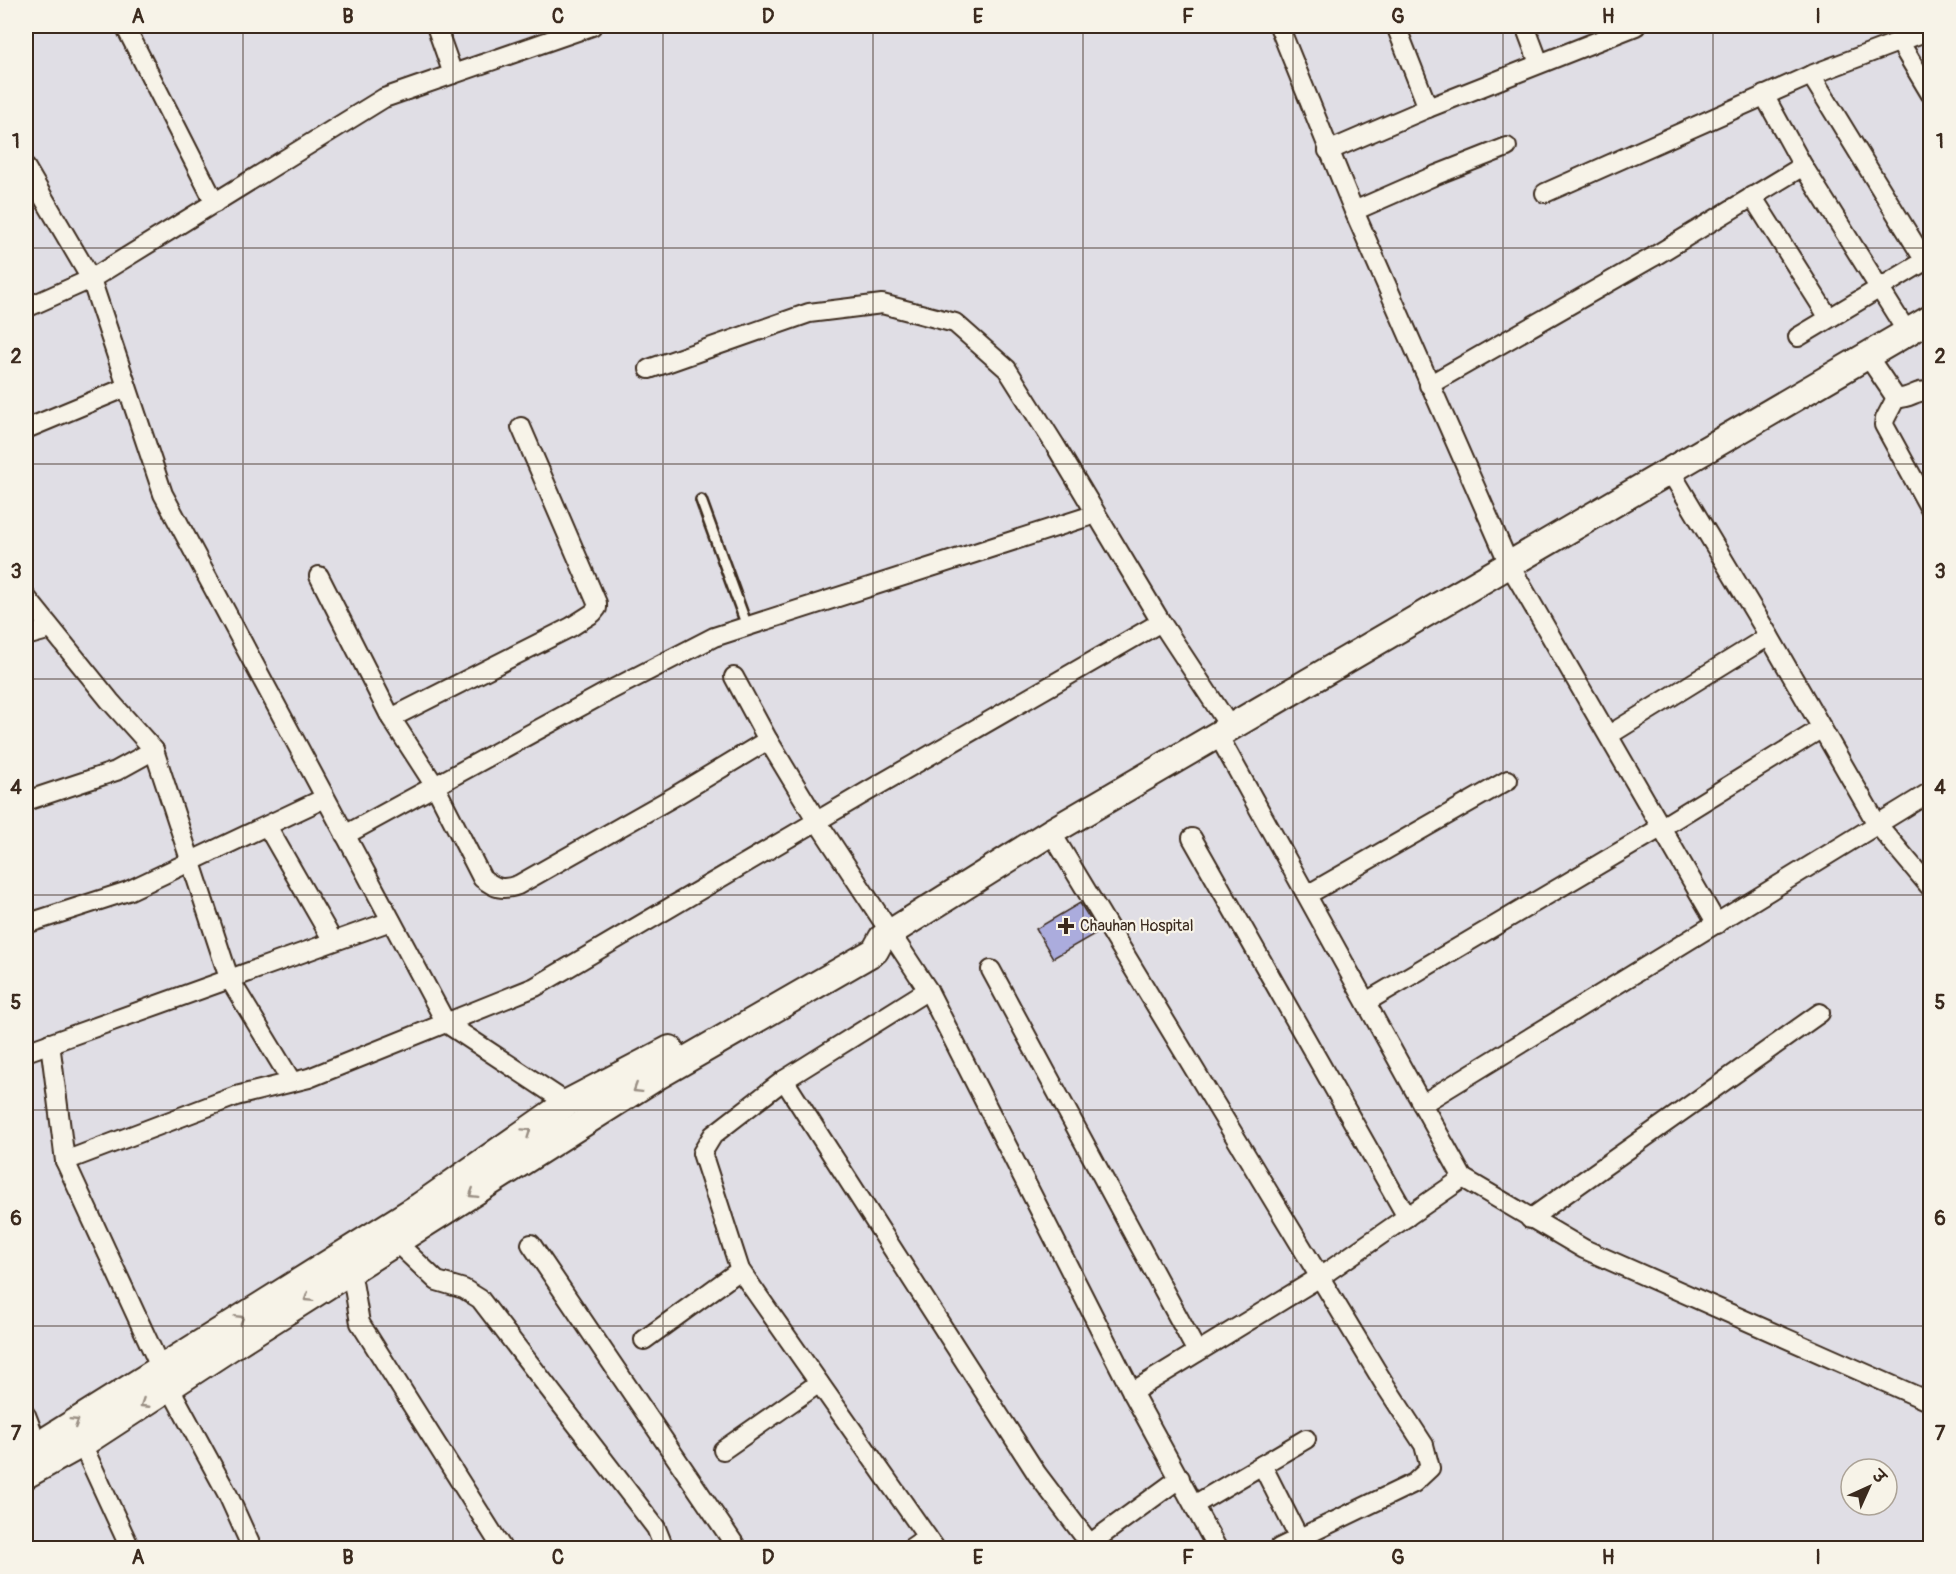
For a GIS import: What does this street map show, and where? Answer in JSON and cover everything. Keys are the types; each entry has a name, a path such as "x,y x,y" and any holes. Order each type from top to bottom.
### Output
{"street":[{"path":"125,26 215,203"},
{"path":"436,26 453,74"},
{"path":"26,308 91,279 384,98 453,74 559,31 592,26"},
{"path":"1279,26 1328,151 1509,564 1717,924"},
{"path":"1396,26 1428,108"},
{"path":"1525,26 1539,63"},
{"path":"1328,151 1428,108 1636,26"},
{"path":"1545,193 1811,75 1930,30"},
{"path":"1899,41 1930,93"},
{"path":"1798,337 1928,260 1811,75"},
{"path":"1764,95 1803,166 1907,332"},
{"path":"1354,211 1507,147"},
{"path":"1429,385 1653,257 1803,166"},
{"path":"26,168 31,190 91,279 163,494 446,1023 567,1103"},
{"path":"1752,196 1829,318"},
{"path":"650,369 809,313 882,304 955,323 1006,369 1055,445 1161,622 1224,731 1307,895 1463,1178 1584,1250 1930,1402"},
{"path":"26,1475 82,1444 165,1378 391,1235 656,1077 875,951 886,935 1051,832 1930,319"},
{"path":"1867,355 1896,398 1901,399 1923,390 1930,392"},
{"path":"26,429 127,387"},
{"path":"1896,398 1884,425 1930,509"},
{"path":"392,718 571,627 597,608 597,603 521,427"},
{"path":"1670,471 1769,636 1877,824 1930,887"},
{"path":"345,835 607,692 714,637 1096,514"},
{"path":"319,576 392,718 435,786 482,878 494,887 505,890 518,885 768,740"},
{"path":"26,597 110,701 154,750 230,978 292,1082"},
{"path":"65,1161 236,1096 309,1078 535,987 1161,622"},
{"path":"26,636 51,629"},
{"path":"1609,735 1769,636"},
{"path":"734,677 768,740 886,935 928,990 1132,1392 1217,1548"},
{"path":"1366,1002 1662,827 1822,728"},
{"path":"26,801 116,771 154,750"},
{"path":"1307,895 1508,780"},
{"path":"1422,1104 1930,792"},
{"path":"26,924 128,891 325,798"},
{"path":"267,826 333,941"},
{"path":"1051,832 1385,1385 1424,1445 1430,1468 1414,1483 1279,1548"},
{"path":"1192,838 1407,1217"},
{"path":"26,1052 391,921"},
{"path":"26,1415 32,1450 165,1378 351,1270 420,1206 567,1103 646,1063 868,936 886,935"},
{"path":"991,970 1197,1352"},
{"path":"911,1548 931,1543 740,1270 702,1153 713,1135 784,1080 928,990"},
{"path":"1530,1219 1820,1013"},
{"path":"50,1043 65,1161 165,1378 228,1495 252,1548"},
{"path":"784,1080 1037,1474 1087,1546 1180,1478"},
{"path":"1132,1392 1320,1277 1463,1178"},
{"path":"391,1235 437,1281 464,1289 480,1299 656,1527 664,1548"},
{"path":"531,1244 737,1548"},
{"path":"351,1270 360,1323 502,1548"},
{"path":"644,1340 740,1270"},
{"path":"723,1450 819,1383"},
{"path":"1194,1505 1306,1439"},
{"path":"82,1444 130,1548"},
{"path":"1262,1465 1299,1538"}],"lane":[{"path":"701,500 747,626"}],"building":[{"path":"1080,903 1098,932 1053,958 1036,929"}],"place":[{"name":"Chauhan Hospital","path":"1066,926"}]}
